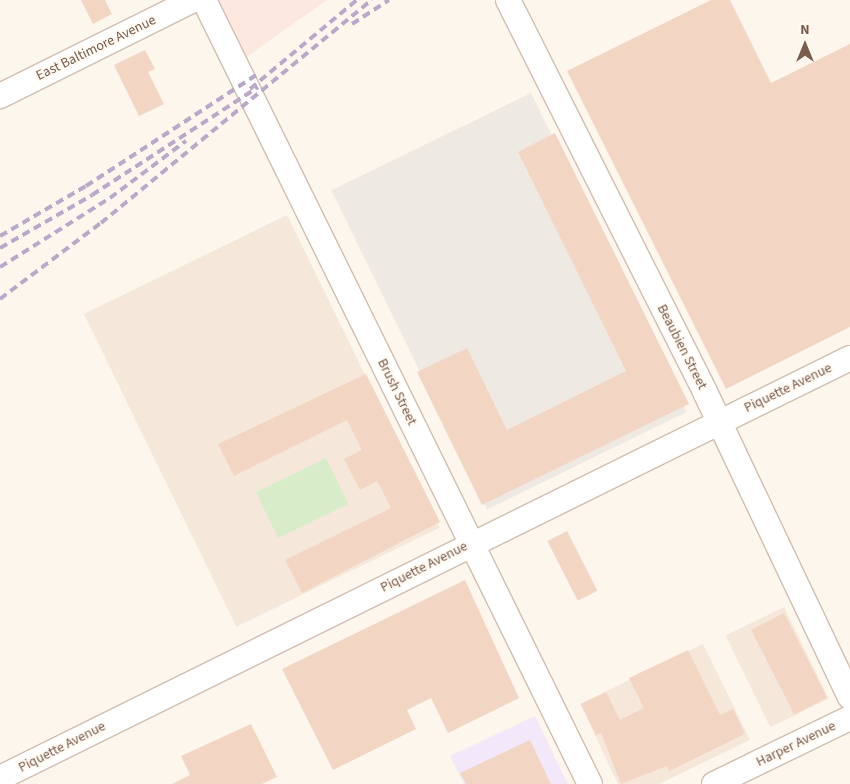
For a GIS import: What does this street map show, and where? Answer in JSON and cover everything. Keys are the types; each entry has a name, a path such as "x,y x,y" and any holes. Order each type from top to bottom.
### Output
{"street":[{"name":"East Baltimore Avenue","path":"0,96 193,0"},
{"name":"Brush Street","path":"204,0 590,784"},
{"name":"Beaubien Street","path":"508,0 719,422 850,697"},
{"name":"Piquette Avenue","path":"0,778 471,543 850,358"},
{"name":"Harper Avenue","path":"714,784 850,718"}],"shaded area":[{"path":"207,0 327,0 235,65"},
{"path":"531,93 687,412 487,509 331,190"},
{"path":"287,215 440,528 236,627 84,314"},
{"path":"784,607 829,699 770,727 726,635"},
{"path":"703,644 750,740 659,784 618,784 580,704"},
{"path":"535,716 568,784 464,784 450,756"}],"green space":[{"path":"326,458 348,504 278,538 256,492"}],"building":[{"path":"81,0 105,0 112,14 93,24"},
{"path":"711,0 730,0 771,83 850,44 850,327 726,389 567,71"},
{"path":"145,50 155,69 148,72 164,104 139,116 114,65"},
{"path":"555,133 689,404 482,505 417,372 467,348 507,430 626,371 518,152"},
{"path":"366,374 440,522 302,593 285,560 391,508 377,481 360,490 344,459 362,450 347,420 234,476 218,444"},
{"path":"567,531 597,591 578,601 547,541"},
{"path":"465,580 519,698 448,733 431,698 407,710 416,729 333,770 282,669"},
{"path":"784,613 827,698 794,714 751,630"},
{"path":"688,650 720,715 733,709 745,734 669,771 667,766 621,784 601,733 596,735 581,704 606,692 620,720 644,708 629,678"},
{"path":"251,724 277,777 262,784 172,784 190,775 181,756"},
{"path":"530,740 551,784 466,784 460,773"}],"railway":[{"path":"250,89 357,0"},
{"path":"0,299 101,223 372,0"},
{"path":"352,24 389,0"},
{"path":"0,236 86,186 258,74"},
{"path":"0,248 92,195 258,87"},
{"path":"0,267 110,198 186,141"}]}
